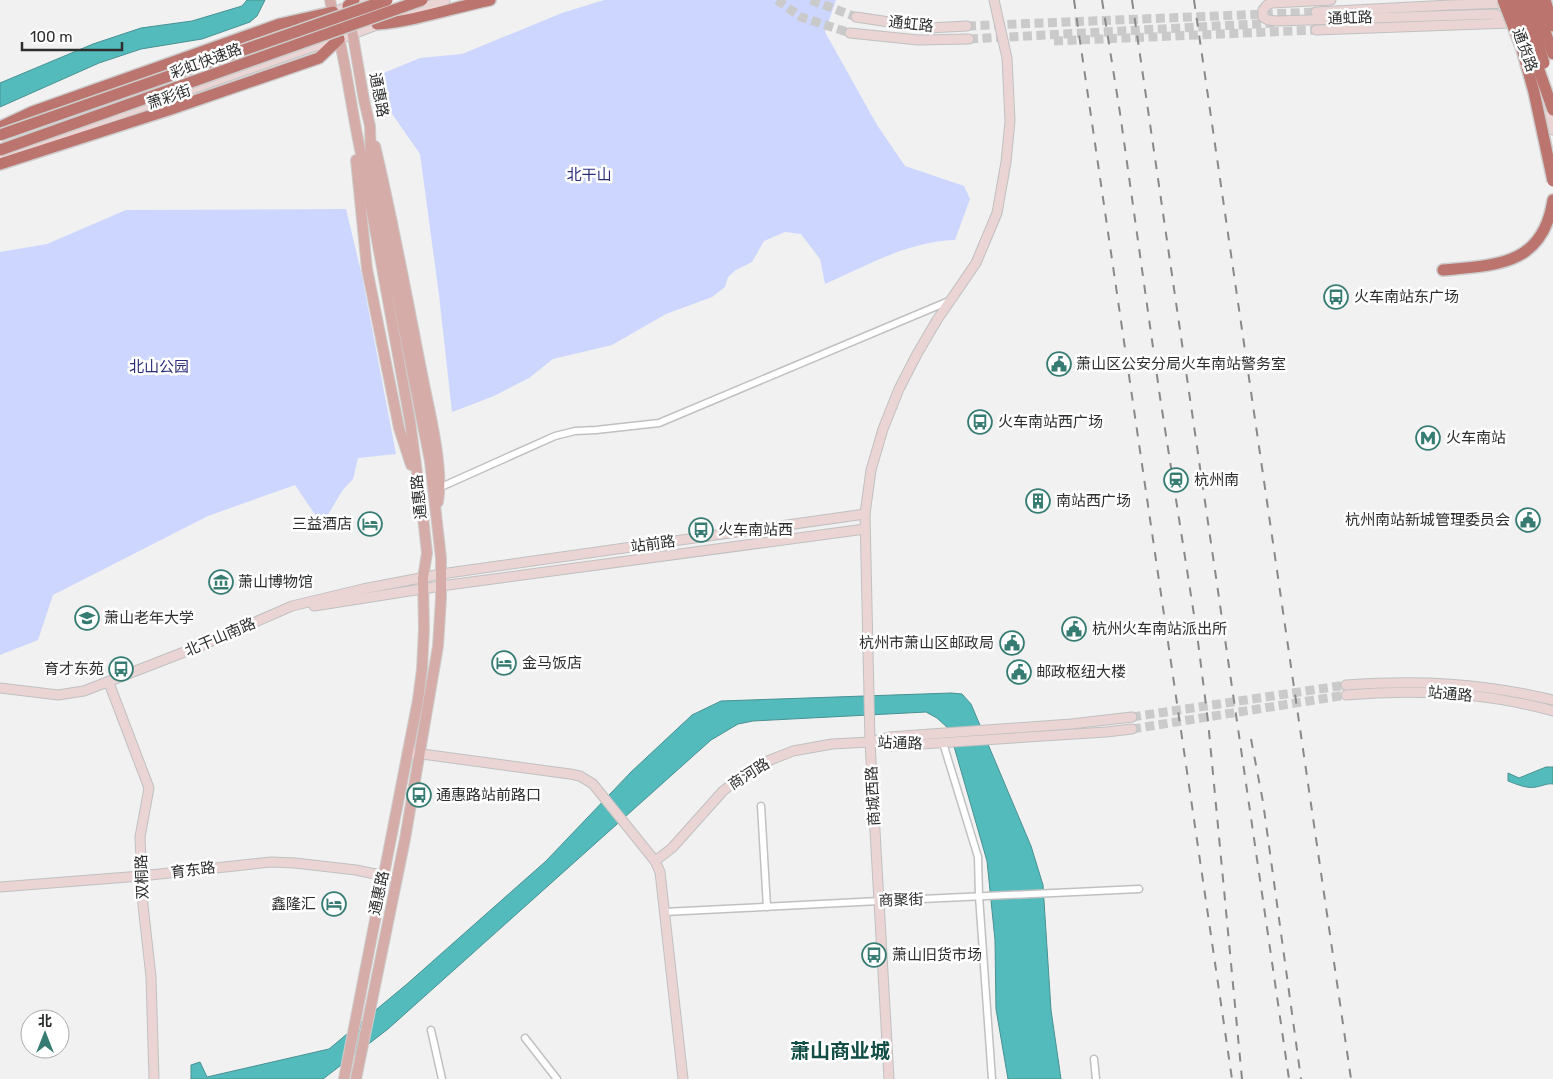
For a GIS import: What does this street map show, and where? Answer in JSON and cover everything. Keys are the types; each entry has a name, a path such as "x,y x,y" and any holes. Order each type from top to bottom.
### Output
{"highway":[{"name":"彩虹快速路","path":"0,135 388,0"},
{"name":"彩虹快速路","path":"0,150 422,0"},
{"path":"377,24 400,22 449,4 490,0"},
{"path":"1525,0 1553,92"},
{"path":"1534,0 1553,54"},
{"path":"1505,1 1553,110"},
{"path":"1505,1 1522,49 1534,92 1553,181"},
{"path":"1549,1 1553,26"},
{"path":"0,127 32,112 280,24 333,12"},
{"path":"0,164 171,109 319,58 339,39"},
{"path":"1443,270 1490,265 1521,255 1539,240 1550,218 1553,200"}],"main road":[{"name":"通惠路","path":"330,0 352,102 358,192 367,269 399,428 411,463 423,517 427,554 423,578 422,669 418,700 344,1079"},
{"name":"萧彩街","path":"0,127 333,12 349,2 364,0"},
{"name":"商城西路","path":"889,1079 870,742 871,718 865,514 871,470 883,429 899,389 917,354 976,263 997,213 1006,162 1010,121 1007,58 994,0"},
{"name":"通虹路","path":"1331,0 1276,1 1267,5 1263,10 1263,17 1268,20 1277,21 1494,14 1515,22"},
{"path":"1487,0 1505,1"},
{"name":"通虹路","path":"1316,12 1505,1 1549,1"},
{"name":"通货路","path":"1505,1 1515,22 1553,130"},
{"path":"1549,1 1553,14"},
{"name":"通惠路","path":"349,2 364,100 370,126 371,163 430,461 441,558 438,646 405,839 356,1079"},
{"name":"通虹路","path":"856,17 929,28 967,26"},
{"name":"通虹路","path":"1316,30 1553,22"},
{"name":"萧彩街","path":"0,156 339,39 377,24"},
{"name":"通虹路","path":"850,33 890,38 968,42"},
{"path":"370,126 393,224 429,413 440,487 436,518"},
{"name":"站前路","path":"441,574 865,514"},
{"path":"278,613 441,586 865,529"},
{"name":"北干山南路","path":"0,688 58,695 84,691 109,683 292,606 441,574"},
{"name":"站通路","path":"1346,685 1408,682 1467,684 1553,700"},
{"name":"双桐路","path":"109,683 149,788 140,837 143,905 152,977 154,1079"},
{"name":"站通路","path":"1346,695 1420,691 1461,694 1524,703 1553,711"},
{"name":"站通路","path":"870,742 889,737 940,732 986,731 1132,717"},
{"name":"站通路","path":"870,742 891,746 1132,729"},
{"name":"商河路","path":"655,861 672,848 723,790 755,766 792,750 832,744 870,742"},
{"path":"407,752 580,776 593,784 655,861 660,872 683,1079"},
{"name":"育东路","path":"0,887 141,876 271,862 339,868 385,876"}],"street":[{"path":"440,487 555,436 575,430 596,430 659,423 950,301"},
{"path":"943,743 978,857 992,1079"},
{"path":"761,806 767,907"},
{"name":"商聚街","path":"664,912 1139,890"},
{"path":"431,1030 442,1079"},
{"path":"525,1038 557,1079"},
{"path":"1094,1059 1096,1079"}],"green space":[{"name":"北干山","path":"604,0 836,0 825,32 877,125 905,166 964,186 970,199 955,240 938,241 904,250 872,262 825,284 820,259 801,234 785,232 764,241 752,262 736,270 728,277 725,287 712,297 666,314 612,345 553,359 529,378 494,396 452,412 439,295 420,154 379,95 377,82 381,74 420,58 462,54 562,13"},
{"name":"北山公园","path":"346,209 362,276 396,454 358,458 353,479 342,491 322,525 295,485 208,516 53,595 38,640 0,655 0,252 47,244 126,210"}],"shaded area":[{"path":"247,0 265,0 257,16 250,22 202,39 141,49 99,63 0,107 0,83 93,44 141,28 192,21 242,6"},
{"path":"962,694 971,704 1031,846 1043,885 1051,1010 1061,1079 1008,1079 996,1009 995,940 987,861 949,729 937,718 926,712 753,721 738,724 711,740 388,1029 323,1079 191,1079 191,1065 200,1062 207,1077 329,1049 407,984 546,861 631,772 692,715 721,701"},
{"path":"1546,767 1553,767 1553,784 1529,787 1508,781 1508,773 1519,778"}],"tunnel":[{"path":"777,0 801,17 850,33"},
{"path":"811,0 856,17"},
{"path":"967,26 1316,12"},
{"path":"969,39 1275,23"},
{"path":"1054,41 1316,30"},
{"path":"1132,717 1346,685"},
{"path":"1132,729 1346,695"}],"railway":[{"path":"1074,0 1232,1079"},
{"path":"1102,0 1197,634 1208,721 1242,1079"},
{"path":"1132,0 1289,1079"},
{"path":"1194,0 1351,1079"},
{"path":"1251,739 1263,802 1301,1079"}],"place":[{"name":"火车南站东广场","path":"1336,297"},
{"name":"萧山区公安分局火车南站警务室","path":"1059,364"},
{"name":"火车南站西广场","path":"980,422"},
{"name":"火车南站","path":"1428,438"},
{"name":"杭州南","path":"1176,480"},
{"name":"南站西广场","path":"1038,501"},
{"name":"杭州南站新城管理委员会","path":"1528,520"},
{"name":"三益酒店","path":"370,524"},
{"name":"火车南站西","path":"701,530"},
{"name":"萧山博物馆","path":"221,582"},
{"name":"萧山老年大学","path":"87,618"},
{"name":"杭州火车南站派出所","path":"1074,629"},
{"name":"杭州市萧山区邮政局","path":"1012,643"},
{"name":"金马饭店","path":"504,663"},
{"name":"育才东苑","path":"121,669"},
{"name":"邮政枢纽大楼","path":"1019,672"},
{"name":"通惠路站前路口","path":"419,795"},
{"name":"鑫隆汇","path":"334,904"},
{"name":"萧山旧货市场","path":"874,955"}],"district":[{"name":"萧山商业城","path":"840,1051"}]}
